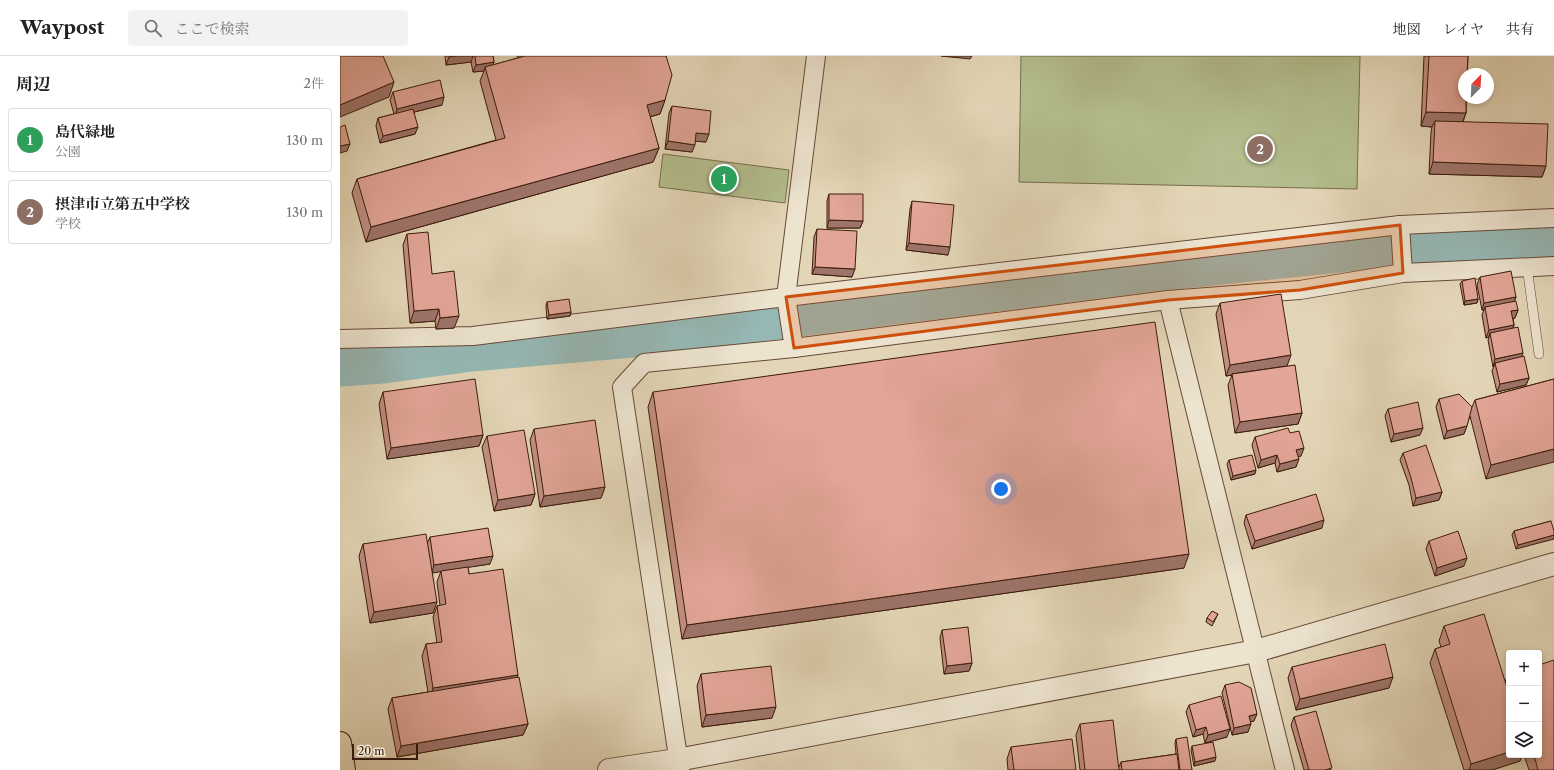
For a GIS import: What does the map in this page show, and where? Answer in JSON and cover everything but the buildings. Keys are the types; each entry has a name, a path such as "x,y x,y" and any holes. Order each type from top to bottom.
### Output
{"main road":[{"path":"340,743 344,770"}],"street":[{"path":"794,348 786,298 816,56"},
{"path":"340,339 473,336 1400,225 1554,218"},
{"path":"1400,225 1403,273"},
{"path":"678,765 622,387 644,363 794,348 1168,300 1300,290 1403,273 1554,266"},
{"path":"1168,300 1285,770"},
{"path":"609,770 678,765 1256,651 1554,564"}],"lane":[{"path":"1527,267 1539,354"}],"highlighted area":[{"path":"1400,225 1403,273 1300,290 1168,300 794,348 786,297"}],"green space":[{"path":"1021,56 1360,56 1357,189 1019,182"},
{"path":"663,154 789,170 785,203 659,187"}],"waterway":[{"path":"340,367 383,364 472,352 644,337 1154,272 1427,244 1554,238"}],"place":[{"name":"摂津市立第五中学校","path":"1260,149"},
{"name":"島代緑地","path":"724,179"}]}
